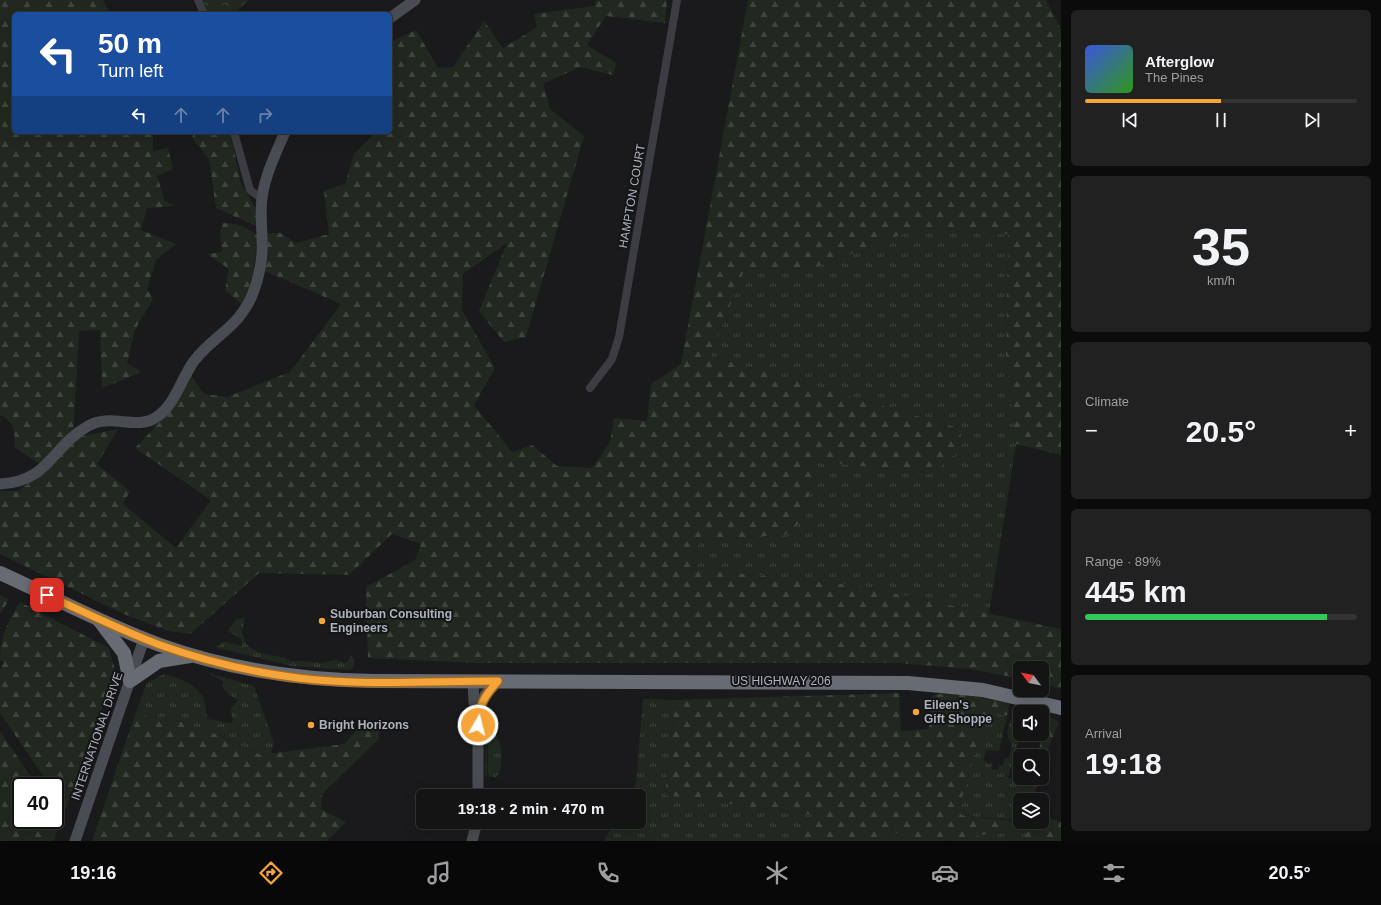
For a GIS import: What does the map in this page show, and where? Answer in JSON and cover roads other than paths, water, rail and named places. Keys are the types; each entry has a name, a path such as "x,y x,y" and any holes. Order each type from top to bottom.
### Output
{"highway":[{"name":"US HIGHWAY 206","path":"0,573 144,639 193,656 238,668 299,678 353,681 908,683 983,690 1061,708"},
{"path":"98,618 124,653 130,681 158,662 193,656"}],"street":[{"path":"198,0 203,12"},
{"path":"392,17 415,0"},
{"name":"HAMPTON COURT","path":"590,388 612,359 620,337 677,0"},
{"path":"235,134 250,190 262,199"},
{"path":"0,484 23,480 39,472 72,438 93,423 117,420 144,422 156,418 165,409 196,359 234,324 245,309 253,294 262,254 262,199 273,159 284,134"},
{"name":"INTERNATIONAL DRIVE","path":"75,841 144,639"},
{"path":"473,681 474,702 478,712 478,789"},
{"path":"478,712 485,695 498,681"},
{"path":"472,841 475,829"}],"place":[{"name":"Suburban Consulting Engineers","path":"322,621"},
{"name":"Eileen's Gift Shoppe","path":"916,712"},
{"name":"Bright Horizons","path":"311,725"}]}
